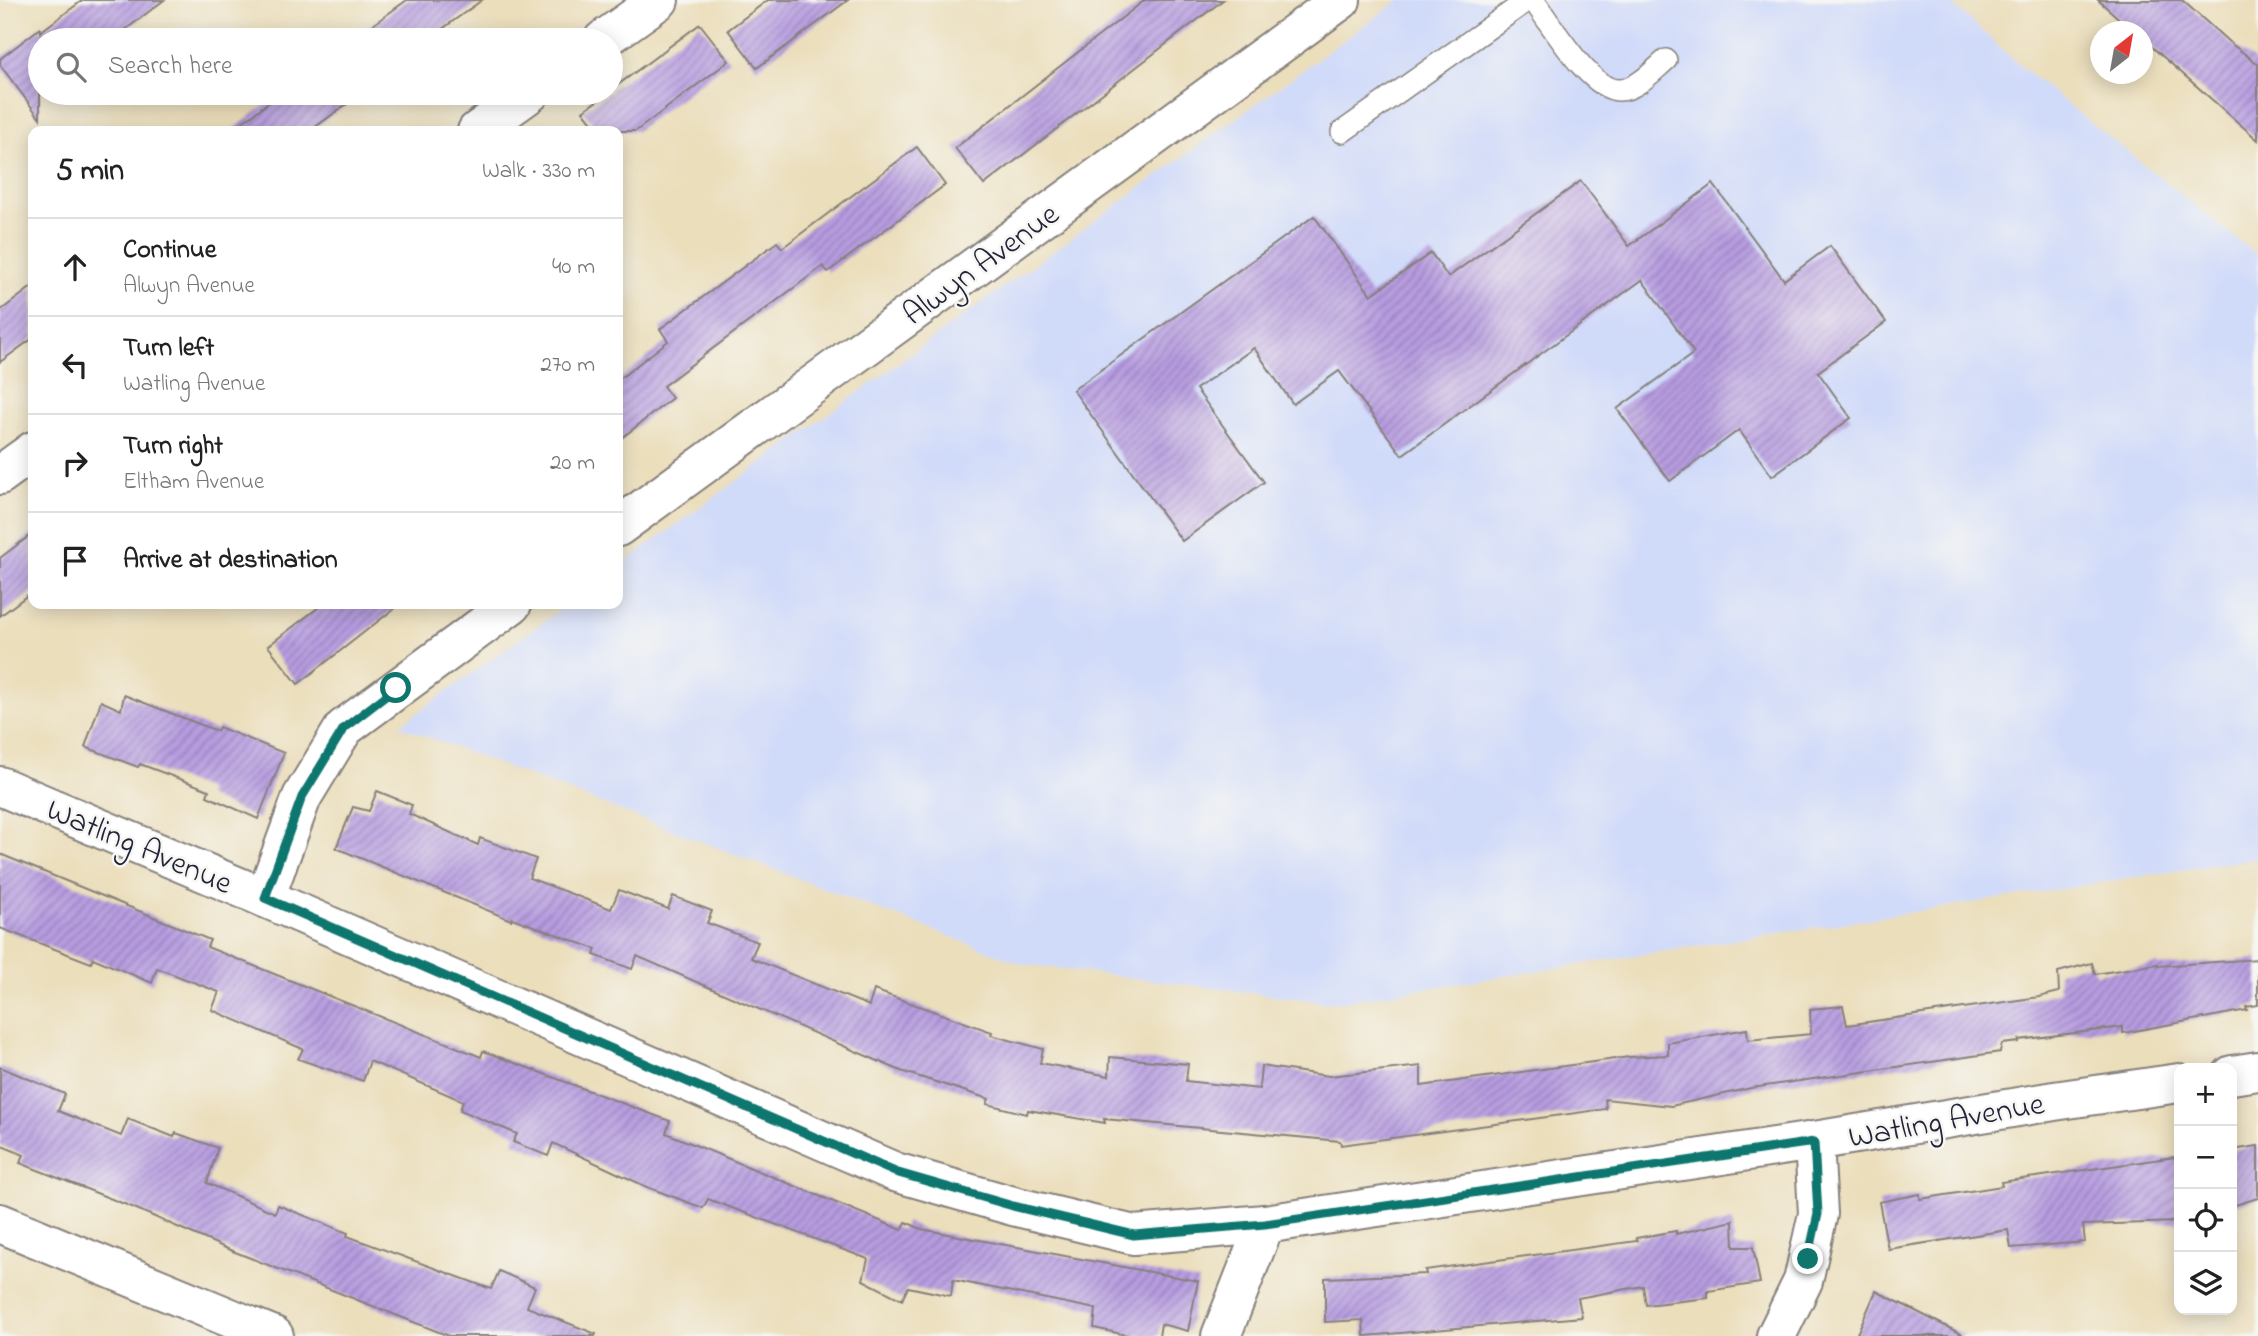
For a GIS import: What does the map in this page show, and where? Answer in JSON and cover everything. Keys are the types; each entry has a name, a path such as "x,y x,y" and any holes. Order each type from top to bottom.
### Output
{"street":[{"path":"620,28 659,0"},
{"name":"Alwyn Avenue","path":"623,523 1341,0"},
{"path":"484,126 513,105"},
{"path":"0,475 28,455"},
{"path":"265,898 302,797 344,728 505,609"},
{"name":"Watling Avenue","path":"0,786 265,898 895,1172 1013,1206 1134,1235 1265,1224 1814,1142 2054,1101 2174,1084"},
{"path":"2237,1074 2258,1072"},
{"path":"1776,1336 1803,1281 1818,1214 1814,1142"},
{"path":"1221,1336 1265,1224"},
{"path":"1,1227 274,1336"}],"lane":[{"path":"1342,132 1531,0 1581,64 1603,85 1619,90 1630,87 1666,61"}],"shaded area":[{"path":"1399,0 1948,0 2026,71 2258,256 2258,858 1332,1003 1022,964 399,726 561,609 623,609 623,563"}],"building":[{"path":"83,0 164,0 128,28 45,28"},
{"path":"407,0 482,0 444,28 368,28"},
{"path":"768,0 848,0 757,68 728,30"},
{"path":"1145,0 1223,0 984,185 955,148"},
{"path":"2098,0 2182,0 2258,64 2258,140 2153,48 2153,21 2122,21"},
{"path":"700,24 729,61 636,131 623,131 623,126 595,126 583,111 591,105 623,105 623,81"},
{"path":"28,37 28,102 0,65 0,59"},
{"path":"30,105 40,105 40,118"},
{"path":"265,105 345,105 317,126 238,126"},
{"path":"917,147 945,185 828,272 823,266 663,386 672,398 623,437 623,376 668,341 660,329 777,242 782,248"},
{"path":"1581,181 1629,246 1713,184 1784,280 1830,246 1886,322 1818,372 1851,418 1772,476 1739,430 1670,481 1617,409 1694,353 1642,280 1402,455 1339,371 1293,404 1254,348 1196,389 1264,482 1182,541 1073,390 1314,216 1371,295 1431,253 1448,277"},
{"path":"28,290 28,342 0,362 0,311"},
{"path":"28,537 28,595 0,616 0,558"},
{"path":"316,609 394,609 298,684 268,646"},
{"path":"124,695 217,731 219,727 284,753 258,819 207,796 209,790 85,747 101,701 121,710"},
{"path":"377,791 412,805 409,814 478,845 480,838 536,859 529,878 611,909 619,890 668,909 673,896 712,911 707,923 758,942 751,958 869,1006 874,990 992,1032 991,1035 1043,1049 1040,1063 1109,1076 1110,1057 1188,1064 1186,1081 1259,1089 1261,1066 1329,1076 1421,1066 1421,1086 1629,1057 1668,1055 1668,1043 1747,1029 1748,1040 1811,1034 1810,1009 1843,1006 1847,1025 2039,997 2059,992 2058,972 2092,963 2095,974 2158,964 2258,959 2258,1005 2246,1007 2247,1010 2123,1033 2123,1027 2019,1040 2002,1044 2000,1052 1751,1088 1671,1106 1605,1099 1606,1109 1341,1145 1340,1141 1104,1119 1105,1123 1028,1110 1027,1114 987,1104 989,1099 901,1071 637,956 632,969 594,955 596,949 512,918 511,920 336,848 353,807 369,811"},
{"path":"0,854 210,940 207,947 481,1057 483,1051 670,1121 666,1133 902,1230 906,1222 921,1229 1198,1281 1188,1331 1161,1324 1159,1336 1131,1336 1094,1328 1096,1309 953,1280 951,1296 908,1287 902,1300 863,1280 868,1259 708,1199 703,1208 647,1187 553,1143 548,1156 513,1142 517,1134 460,1110 463,1101 370,1061 363,1081 298,1059 303,1049 212,1010 219,992 157,968 152,983 93,958 91,963 0,928"},
{"path":"0,1067 65,1094 58,1111 121,1136 128,1119 174,1137 176,1133 218,1148 207,1183 275,1213 278,1205 348,1233 347,1236 491,1289 499,1271 535,1287 527,1307 596,1334 449,1336 230,1250 132,1207 20,1163 24,1155 0,1145"},
{"path":"2258,1146 2258,1198 2237,1204 2237,1189 2237,1149"},
{"path":"2174,1157 2174,1222 2083,1225 2085,1242 2011,1248 2008,1230 1888,1249 1879,1202 1920,1194 1920,1199 2002,1186 2001,1182"},
{"path":"1733,1221 1734,1247 1753,1247 1760,1283 1708,1291 1708,1298 1646,1305 1643,1286 1578,1298 1582,1317 1366,1336 1363,1320 1325,1322 1325,1278 1426,1274 1425,1270 1637,1241 1636,1238 1676,1231 1676,1234"},
{"path":"1876,1291 1965,1336 1856,1336"}],"route":[{"path":"396,688 344,728 302,797 265,898 895,1172 1013,1206 1134,1235 1265,1224 1814,1142 1818,1214 1808,1259"}]}
